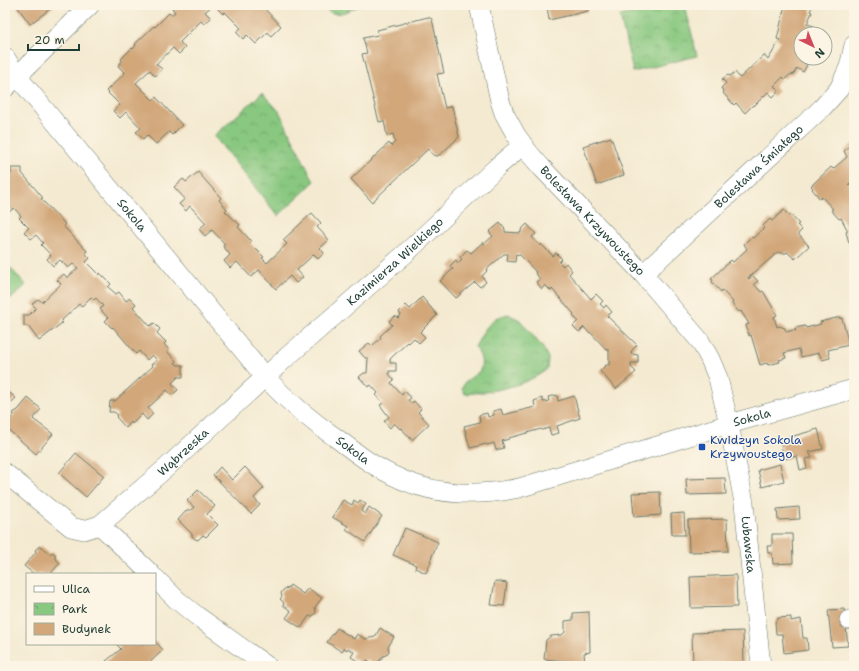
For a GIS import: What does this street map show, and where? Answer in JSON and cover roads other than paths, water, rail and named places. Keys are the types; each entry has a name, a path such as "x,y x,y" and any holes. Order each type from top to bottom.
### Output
{"street":[{"path":"11,82 90,5"},
{"name":"Bolesława Krzywoustego","path":"479,5 500,101 508,121 523,145 542,168 643,274 700,341 718,378 730,424"},
{"name":"Bolesława Śmiałego","path":"643,274 822,108 839,89 849,67 854,45"},
{"name":"Sokola","path":"5,57 11,82 265,377 293,406 310,420 378,468 393,476 431,489 454,493 486,493 519,488 730,424 854,389"},
{"name":"Kazimierza Wielkiego","path":"265,377 405,254 498,166 523,145"},
{"name":"Wąbrzeska","path":"5,473 71,527 84,530 100,525 197,441 265,377"},
{"name":"Lubawska","path":"730,424 744,503 761,666"},
{"path":"100,525 150,573"},
{"path":"156,579 177,600 197,616 267,666"}],"place":[{"name":"Kwidzyn Sokola Krzywoustego","path":"702,447"}]}
